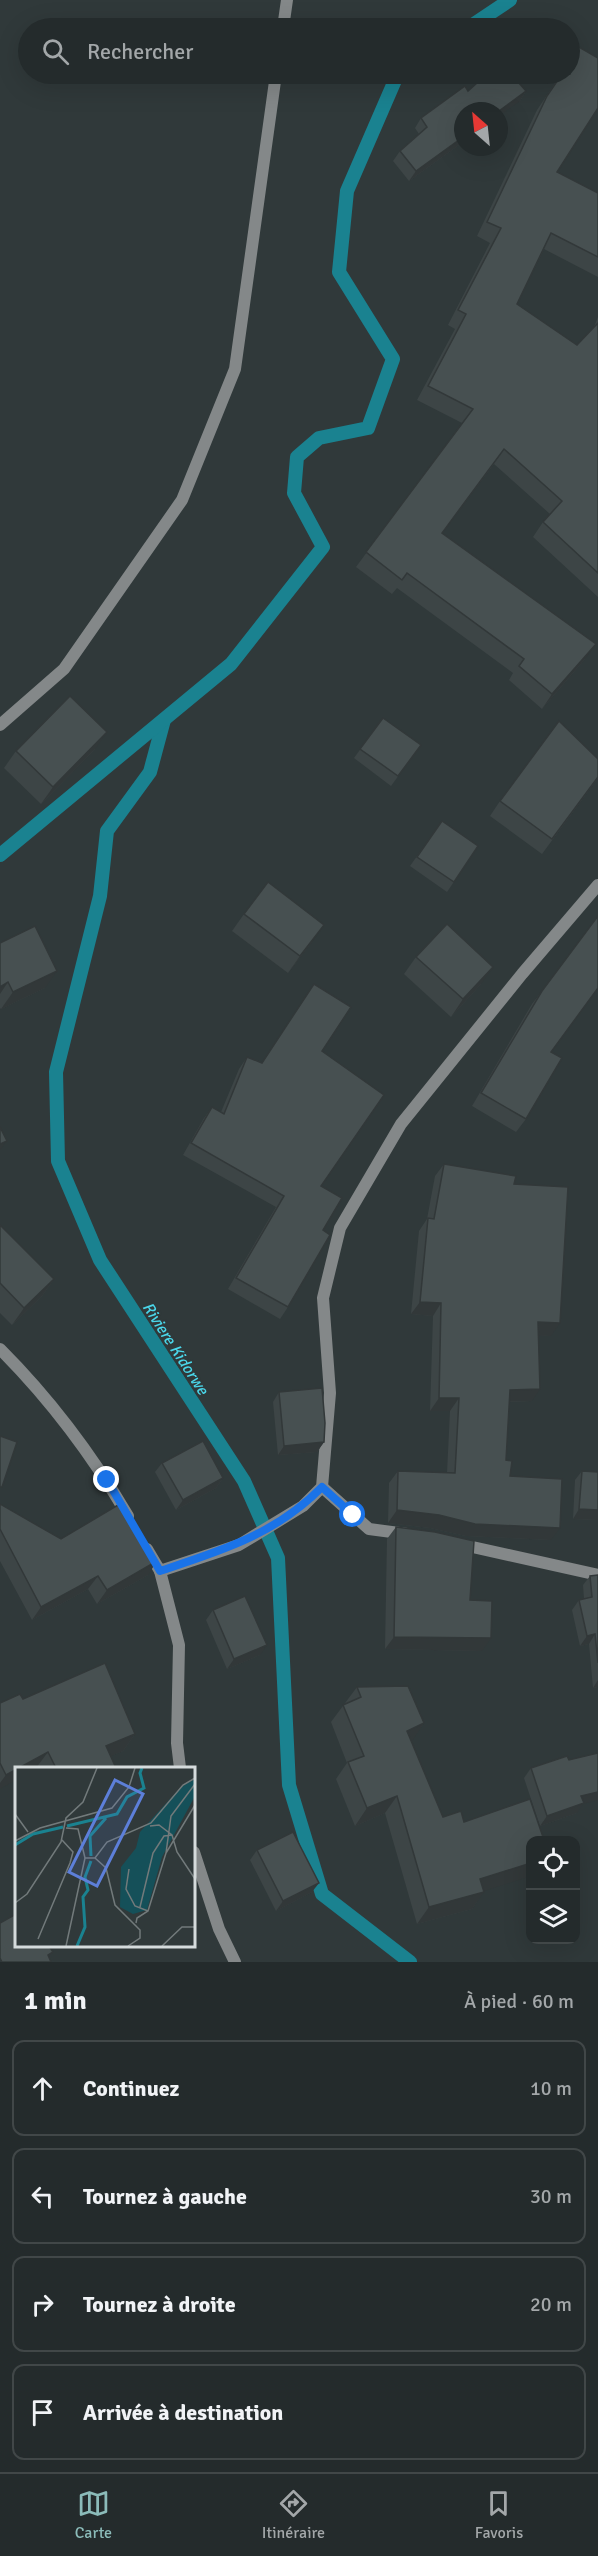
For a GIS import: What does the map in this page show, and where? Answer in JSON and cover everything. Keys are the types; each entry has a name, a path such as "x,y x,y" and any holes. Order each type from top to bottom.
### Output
{"street":[{"path":"284,18 286,0"},
{"path":"0,725 64,669 182,500 235,369 275,84"},
{"path":"160,1571 238,1545 303,1506 322,1487 330,1393 323,1298 340,1228 401,1124 598,885"},
{"path":"0,1349 22,1371 96,1462 160,1571 179,1645 177,1743 180,1767"},
{"path":"322,1487 369,1529 418,1535"},
{"path":"450,1542 598,1575"},
{"path":"195,1855 219,1929 235,1962"}],"building":[{"path":"580,48 598,58 598,108 557,172 598,193 598,257 551,233 517,304 577,345 598,323 598,573 543,522 562,501 504,449 442,533 596,644 552,694 519,666 524,659 407,573 402,580 366,552 473,409 428,386 466,314 458,310 501,228 487,222 547,96 555,84 580,84"},
{"path":"476,84 520,84 526,91 508,104 508,102 454,102 454,144 416,171 400,151 427,127 421,118 465,86 468,91"},
{"path":"70,696 107,732 53,787 16,751"},
{"path":"383,718 421,745 398,776 360,749"},
{"path":"559,721 598,759 598,777 552,839 500,801"},
{"path":"442,821 478,846 454,882 417,857"},
{"path":"268,882 324,925 300,956 244,914"},
{"path":"598,916 598,988 551,1052 562,1058 526,1119 481,1093 542,991"},
{"path":"447,924 493,967 463,999 416,957"},
{"path":"35,926 57,971 13,992 8,982 0,987 0,943"},
{"path":"314,984 351,1007 322,1051 384,1095 321,1186 342,1198 323,1230 330,1235 288,1307 236,1278 284,1196 191,1143 212,1107 224,1114 247,1057 262,1063"},
{"path":"0,1127 7,1141 0,1144"},
{"path":"444,1164 516,1176 514,1184 568,1187 560,1323 538,1322 540,1389 510,1390 506,1460 512,1461 510,1476 562,1479 560,1528 475,1524 439,1515 397,1510 398,1471 455,1473 459,1398 439,1398 441,1303 420,1302 428,1218 434,1219"},
{"path":"0,1225 54,1279 24,1308 0,1283"},
{"path":"322,1388 324,1442 284,1446 279,1392"},
{"path":"0,1436 17,1442 2,1487 0,1487"},
{"path":"203,1441 223,1478 183,1500 162,1463"},
{"path":"582,1471 598,1472 598,1510 579,1509"},
{"path":"123,1502 157,1561 107,1590 98,1576 41,1607 0,1529 0,1504 61,1539"},
{"path":"396,1527 435,1532 474,1541 470,1600 492,1601 491,1638 394,1637"},
{"path":"598,1575 598,1663 595,1634 587,1636 579,1600 592,1597 590,1576"},
{"path":"245,1596 267,1645 234,1659 213,1610"},
{"path":"105,1663 135,1734 106,1746 116,1767 56,1767 48,1752 21,1767 15,1767 15,1770 6,1775 0,1763 0,1703 20,1694 23,1699"},
{"path":"408,1686 424,1723 407,1731 443,1817 461,1811 464,1822 530,1799 543,1836 526,1836 526,1865 480,1879 484,1892 429,1907 397,1796 367,1808 348,1762 364,1756 343,1705 361,1697 357,1687"},
{"path":"598,1753 598,1792 581,1796 584,1803 547,1816 531,1768 567,1756 569,1760"},
{"path":"293,1832 319,1883 283,1901 257,1850"},
{"path":"15,1915 15,1947 50,1947 53,1952 48,1955 51,1962 2,1962 0,1923"}],"waterway":[{"path":"483,18 510,0"},
{"path":"0,855 231,664 323,547 294,493 297,457 319,438 368,428 393,359 339,272 347,191 393,84"},
{"name":"Riviere Kidorwe","path":"164,720 150,772 107,831 100,896 56,1072 58,1161 100,1260 244,1481 278,1558 289,1785 322,1894 410,1962"}],"route":[{"path":"107,1480 160,1571 238,1545 303,1506 322,1487 353,1515"}]}
